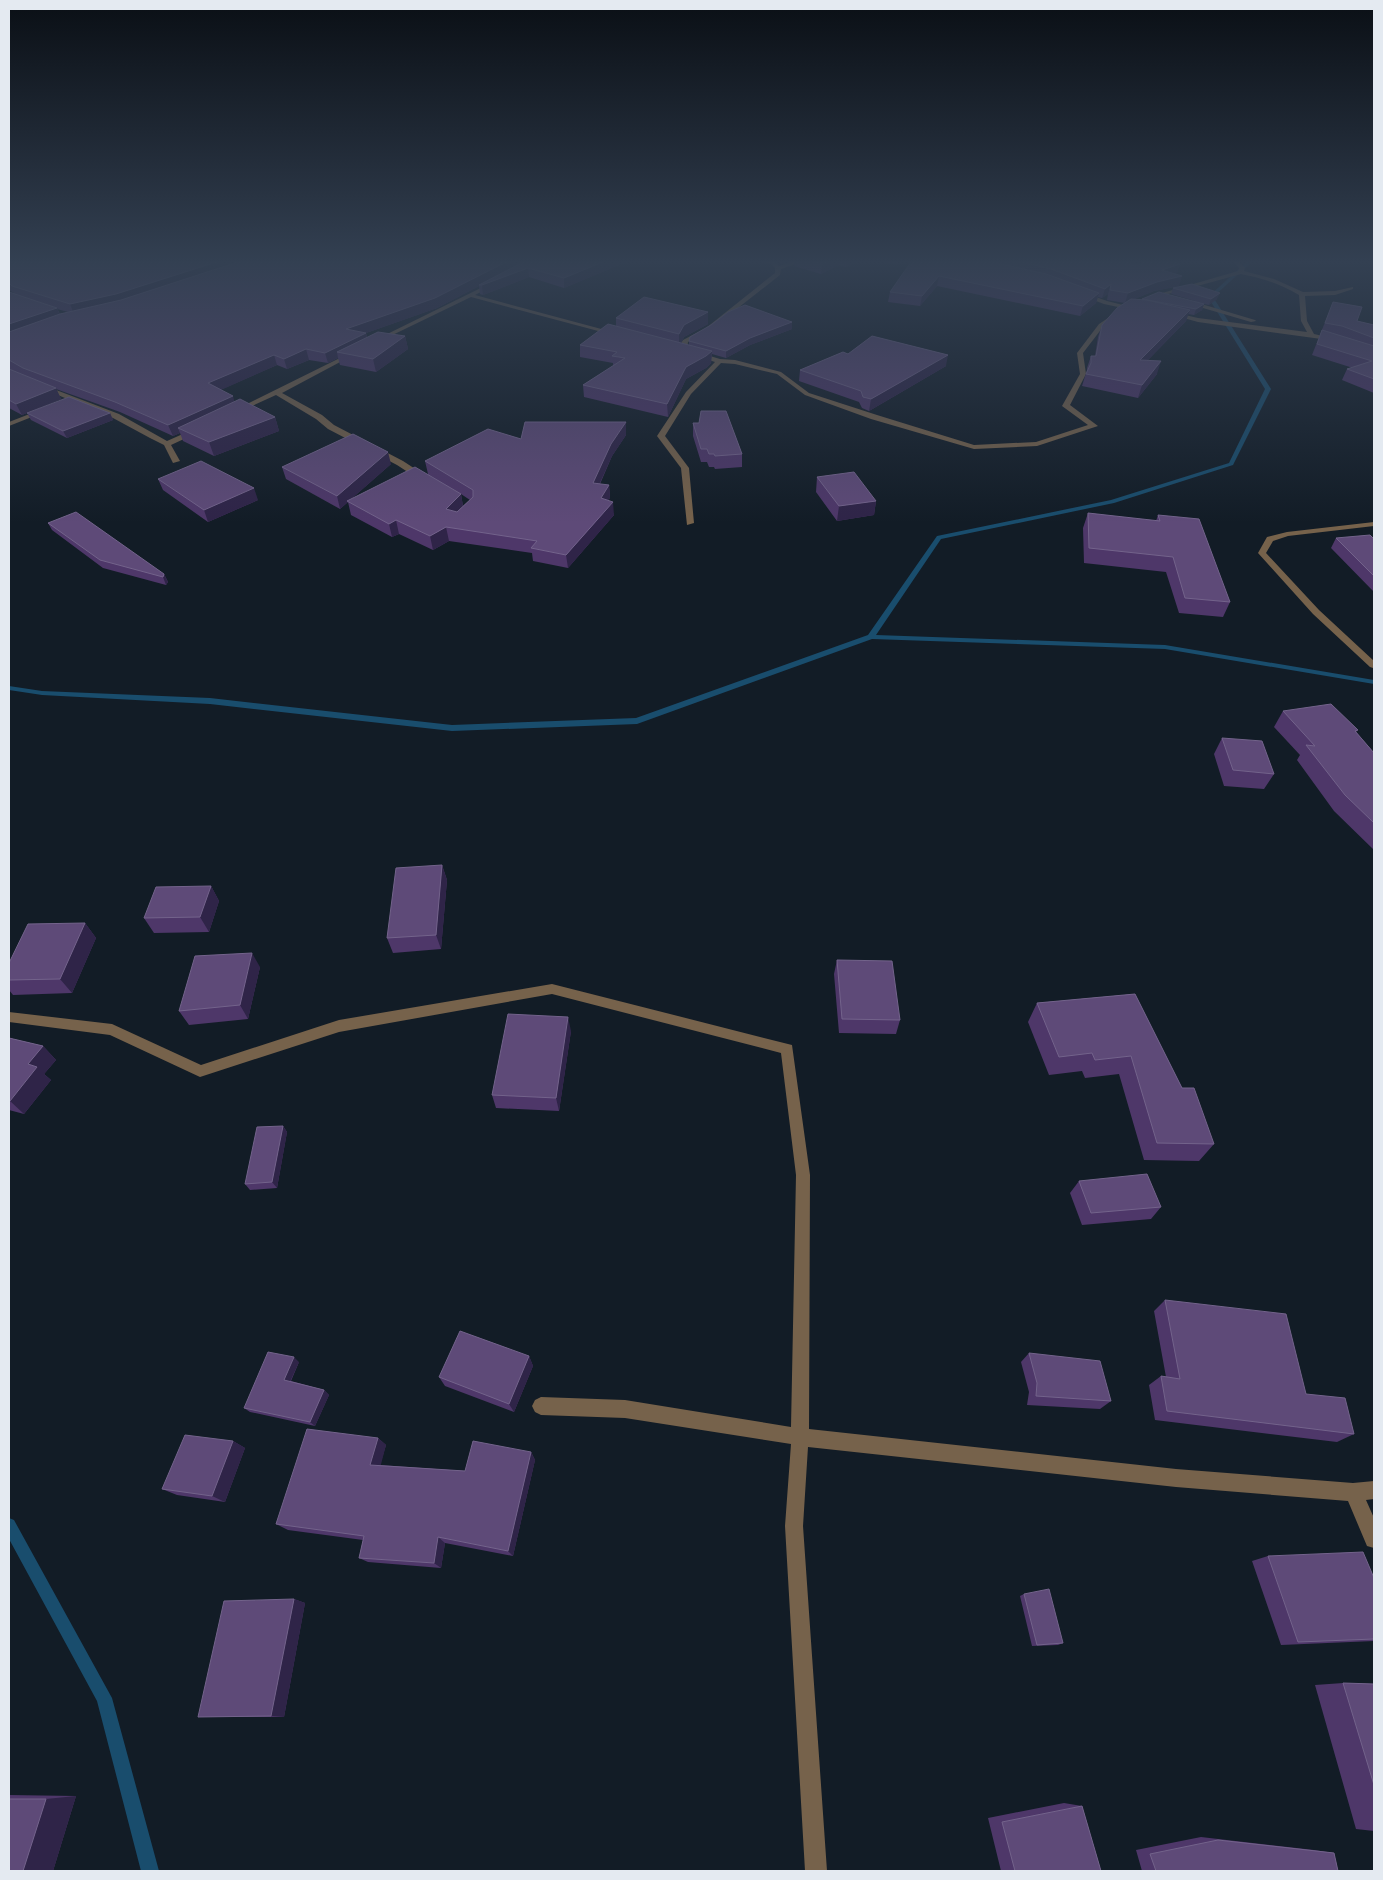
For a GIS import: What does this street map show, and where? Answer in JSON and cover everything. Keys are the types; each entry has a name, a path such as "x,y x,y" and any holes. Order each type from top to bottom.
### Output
{"street":[{"path":"682,347 684,350 694,354"},
{"path":"675,349 720,361 735,362 779,373 807,394 874,417 974,447 1037,444 1094,426 1066,406 1082,374 1080,353 1085,347"},
{"path":"228,416 362,348"},
{"path":"690,523 685,468 660,436 688,393 720,361"},
{"path":"32,383 116,416 167,444 176,461"},
{"path":"276,393 319,417 331,427 400,463 432,484"},
{"path":"64,402 73,399"},
{"path":"9,424 55,406"},
{"path":"167,444 203,428"},
{"path":"1373,665 1316,612 1262,553 1270,539 1287,534 1374,524"},
{"path":"9,1018 112,1030 200,1071 338,1026 552,989 787,1049 803,1175 800,1437 794,1526 816,1871"},
{"path":"541,1406 626,1409 800,1437 1176,1478 1353,1492 1374,1490"},
{"path":"1353,1492 1374,1539"}],"building":[{"path":"9,347 338,347 325,353 306,349 284,359 274,355 208,383 233,396 168,425 115,402 23,368 9,360"},
{"path":"348,347 390,347 373,359 337,352"},
{"path":"589,347 696,347 712,351 686,367 667,404 583,385 625,358 612,356 617,352"},
{"path":"710,347 734,347 726,351"},
{"path":"858,347 915,347 948,355 871,399 863,397 861,391 800,370 843,352 848,354"},
{"path":"1098,347 1153,347 1140,360 1161,361 1142,385 1086,374 1091,363 1091,356 1096,356"},
{"path":"1326,347 1374,347 1374,379 1347,369 1372,361"},
{"path":"9,369 56,388 16,404 9,400"},
{"path":"69,397 110,413 63,431 27,413"},
{"path":"240,399 275,417 209,442 178,428"},
{"path":"701,411 726,411 742,454 715,456 714,454 709,454 707,449 701,449 693,423 699,423"},
{"path":"525,422 626,422 611,444 593,483 609,485 601,498 613,502 566,555 531,548 537,541 446,527 430,536 396,520 389,524 347,501 415,467 461,494 446,509 457,512 473,497 473,490 425,461 488,429 521,439"},
{"path":"353,434 388,452 337,496 282,467"},
{"path":"201,461 254,488 204,510 158,479"},
{"path":"854,472 876,501 839,506 817,477"},
{"path":"76,512 164,574 163,577 100,560 48,523"},
{"path":"1088,513 1160,521 1158,515 1199,519 1230,602 1185,598 1173,557 1089,548"},
{"path":"1370,535 1374,539 1374,576 1336,538"},
{"path":"1331,704 1358,730 1355,731 1374,753 1374,823 1345,795 1306,745 1315,746 1283,711"},
{"path":"1222,738 1262,741 1274,774 1233,770"},
{"path":"442,865 436,935 387,938 396,868"},
{"path":"211,886 200,917 144,918 156,887"},
{"path":"85,923 60,979 9,980 9,963 28,924"},
{"path":"252,953 240,1005 179,1011 195,956"},
{"path":"837,960 892,961 900,1020 842,1019"},
{"path":"1135,994 1182,1088 1194,1088 1214,1144 1157,1143 1131,1056 1095,1060 1092,1053 1059,1057 1037,1003"},
{"path":"508,1014 568,1017 556,1098 492,1095"},
{"path":"9,1038 43,1046 28,1064 37,1067 10,1101 9,1101"},
{"path":"283,1126 272,1182 245,1184 257,1127"},
{"path":"1147,1174 1161,1207 1091,1213 1079,1181"},
{"path":"1165,1300 1286,1314 1306,1394 1345,1398 1354,1434 1167,1411 1161,1376 1180,1379"},
{"path":"460,1331 529,1356 509,1404 439,1377"},
{"path":"268,1352 294,1357 284,1380 324,1390 310,1422 244,1408"},
{"path":"1029,1353 1100,1361 1111,1401 1036,1396 1037,1383"},
{"path":"307,1429 378,1438 370,1465 465,1471 473,1441 531,1452 508,1551 438,1537 434,1563 359,1558 364,1536 276,1524"},
{"path":"185,1435 233,1441 212,1496 162,1489"},
{"path":"1363,1552 1374,1578 1374,1639 1298,1642 1268,1556"},
{"path":"1049,1589 1063,1643 1037,1645 1024,1594"},
{"path":"294,1599 271,1716 198,1717 224,1601"},
{"path":"1343,1683 1374,1684 1374,1785"},
{"path":"9,1799 46,1799 23,1871 9,1871"},
{"path":"1082,1806 1101,1871 1015,1871 1002,1822"},
{"path":"1218,1840 1334,1853 1338,1871 1156,1871 1150,1854"}],"waterway":[{"path":"871,637 939,537 1112,502 1231,464 1268,389 1241,347"},
{"path":"9,688 42,693 210,701 452,728 637,721 871,637"},
{"path":"871,637 1165,647 1374,682"},
{"path":"9,1525 104,1698 150,1871"}]}
